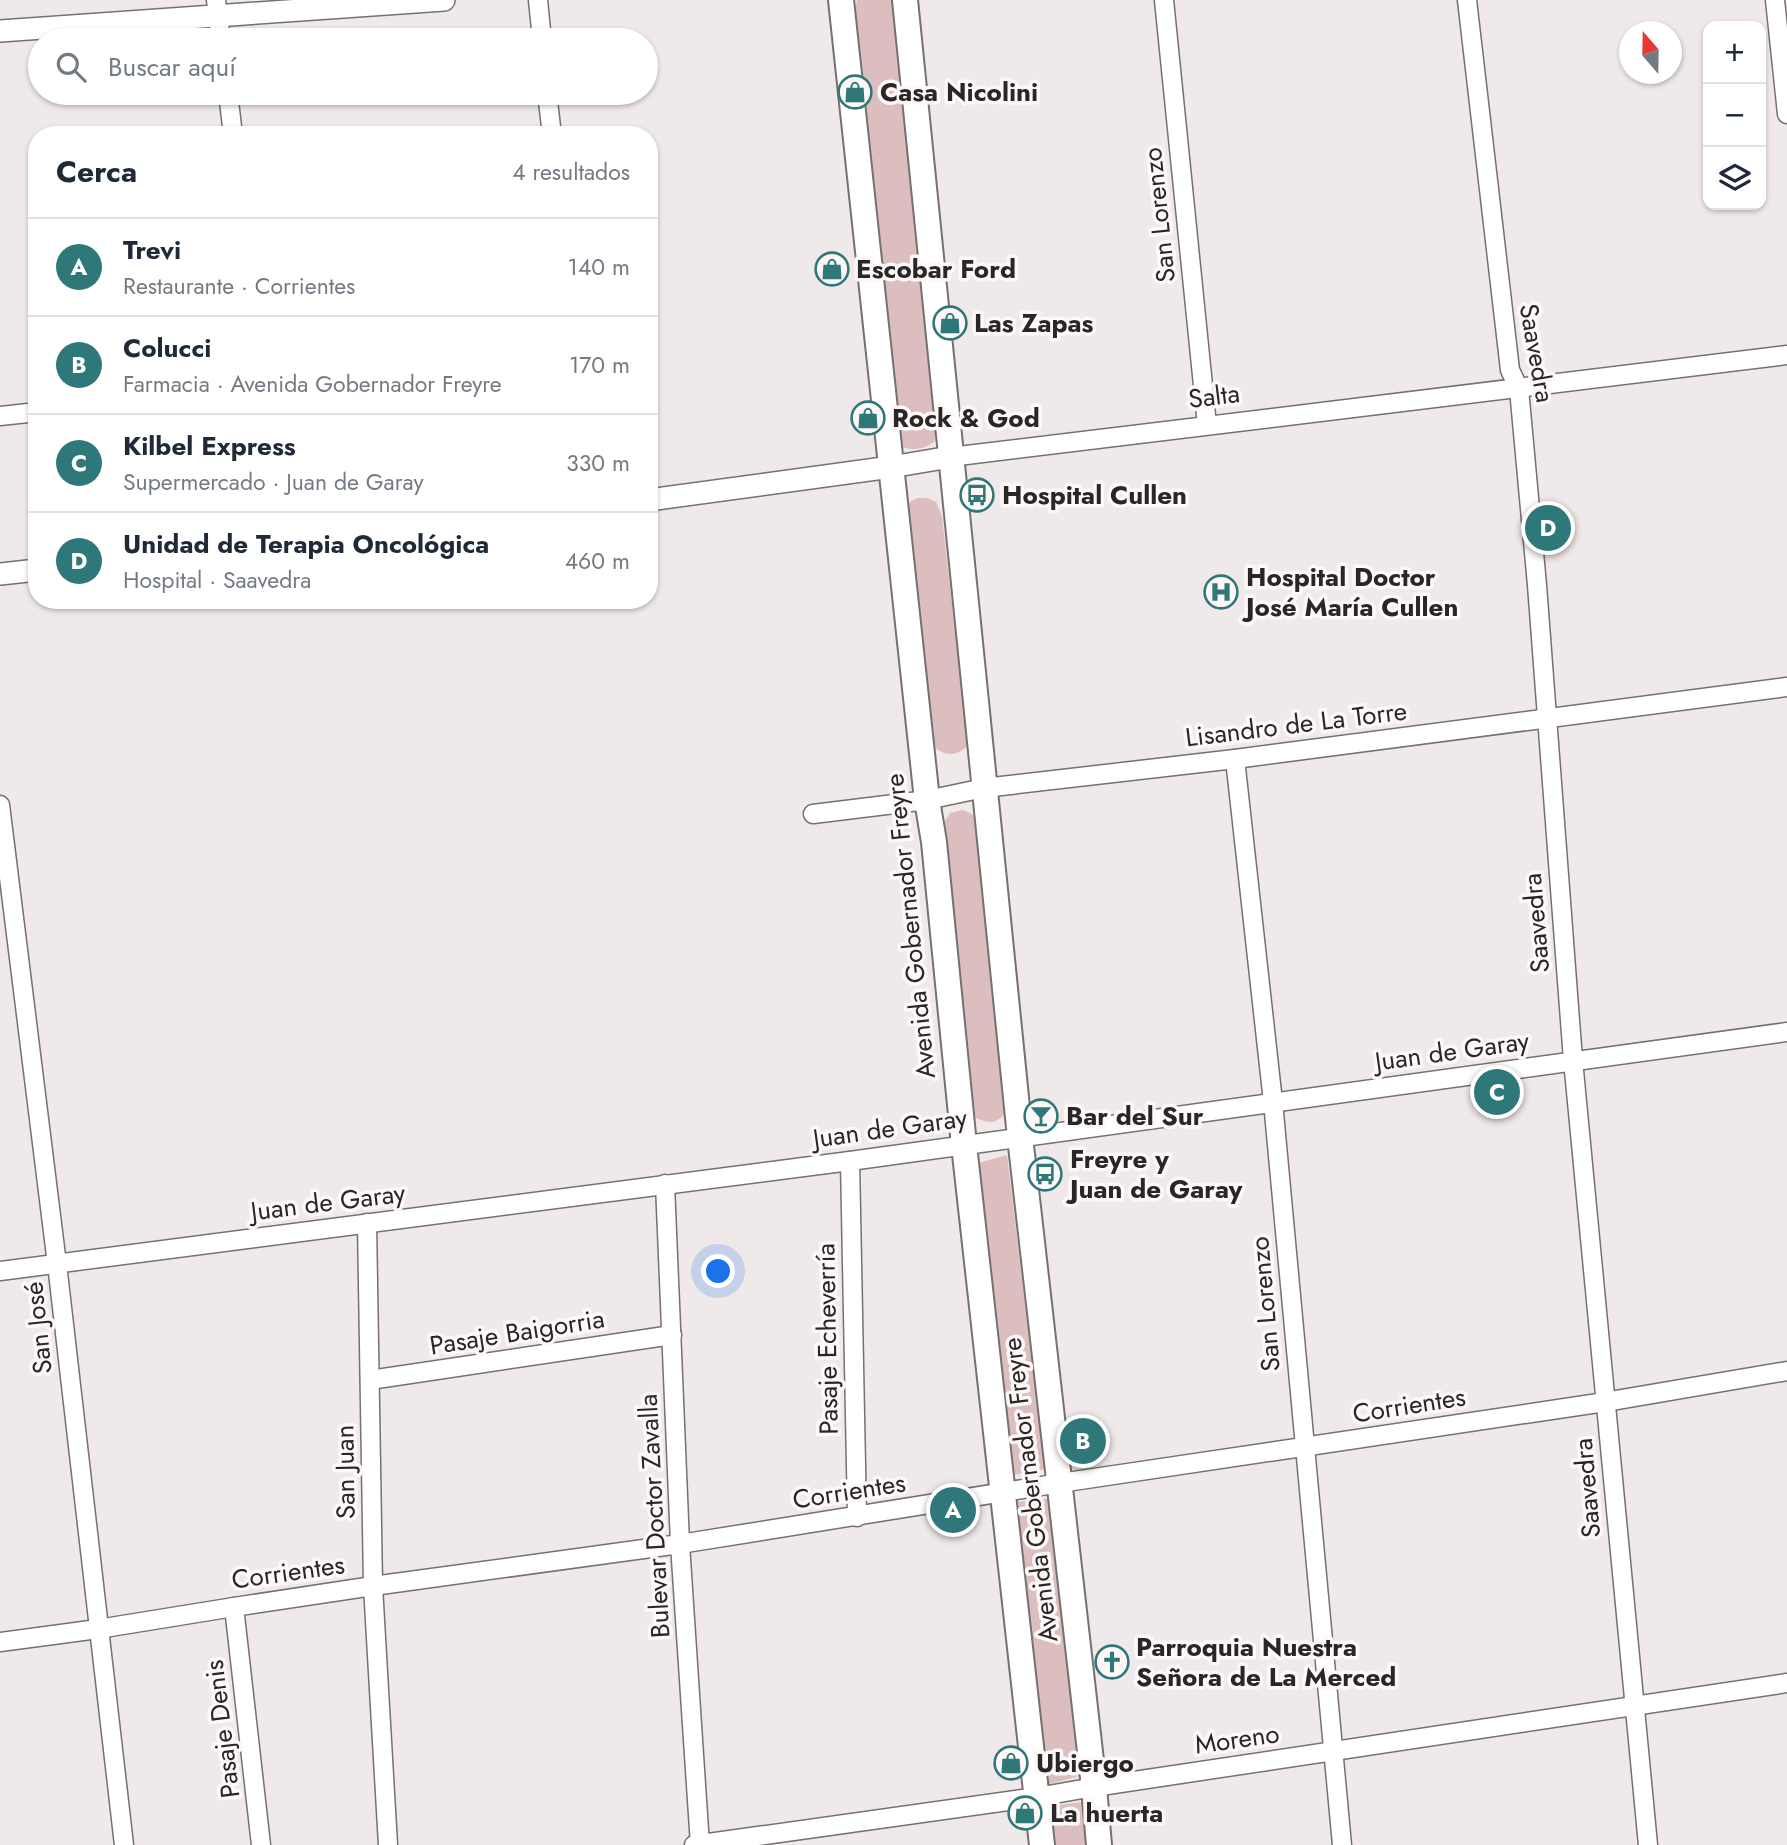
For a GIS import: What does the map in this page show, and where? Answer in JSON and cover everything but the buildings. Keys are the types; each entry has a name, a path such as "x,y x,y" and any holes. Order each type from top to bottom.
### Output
{"main road":[{"name":"Avenida Gobernador Freyre","path":"841,0 1042,1845"},
{"name":"Avenida Gobernador Freyre","path":"905,0 1020,1137 1099,1845"}],"street":[{"path":"28,28 217,8 444,0"},
{"path":"538,0 541,28"},
{"name":"San Lorenzo","path":"1164,0 1208,425"},
{"name":"Saavedra","path":"1467,0 1510,370 1520,389 1573,1060 1647,1845"},
{"path":"1774,0 1787,114"},
{"path":"217,8 220,28"},
{"path":"0,31 28,28"},
{"path":"229,105 232,126"},
{"path":"548,105 551,126"},
{"name":"Salta","path":"658,499 950,457 1787,355"},
{"path":"0,416 28,413"},
{"path":"0,573 28,570"},
{"name":"Lisandro de La Torre","path":"813,814 927,800 984,788 1236,759 1787,687"},
{"name":"San Lorenzo","path":"1236,759 1273,1102 1342,1845"},
{"name":"San José","path":"0,805 5,896 57,1264 124,1845"},
{"name":"Juan de Garay","path":"0,1271 850,1161 1787,1032"},
{"name":"Pasaje Echeverría","path":"850,1161 857,1517"},
{"name":"Bulevar Doctor Zavalla","path":"665,1184 680,1544 700,1845"},
{"name":"San Juan","path":"367,1223 373,1586 388,1845"},
{"name":"Pasaje Baigorria","path":"370,1381 672,1335"},
{"name":"Corrientes","path":"0,1643 234,1606 680,1544 1060,1483 1605,1402 1787,1371"},
{"name":"Pasaje Denis","path":"234,1606 261,1845"},
{"name":"Moreno","path":"694,1845 1037,1797 1787,1683"}],"shaded area":[{"path":"857,0 893,0 937,432 934,442 919,449 903,447 899,438 854,14"},
{"path":"918,498 936,502 942,516 968,745 954,754 939,751 931,742 904,509"},
{"path":"963,810 978,817 1008,1111 992,1122 973,1117 943,824 950,813"},
{"path":"1007,1155 1045,1469 1013,1475 975,1164"},
{"path":"1052,1498 1080,1776 1049,1784 1015,1502"},
{"path":"1083,1802 1088,1845 1054,1845 1051,1806"}],"place":[{"name":"Casa Nicolini","path":"855,92"},
{"name":"Escobar Ford","path":"832,269"},
{"name":"Las Zapas","path":"950,323"},
{"name":"Rock & God","path":"868,418"},
{"name":"Hospital Cullen","path":"977,495"},
{"name":"Unidad de Terapia Oncológica","path":"1548,528"},
{"name":"Hospital Doctor José María Cullen","path":"1221,592"},
{"name":"Kilbel Express","path":"1497,1092"},
{"name":"Bar del Sur","path":"1041,1116"},
{"name":"Freyre y Juan de Garay","path":"1045,1174"},
{"name":"Colucci","path":"1083,1441"},
{"name":"Trevi","path":"953,1510"},
{"name":"Parroquia Nuestra Señora de La Merced","path":"1112,1662"},
{"name":"Ubiergo","path":"1011,1763"},
{"name":"La huerta","path":"1025,1813"}]}
